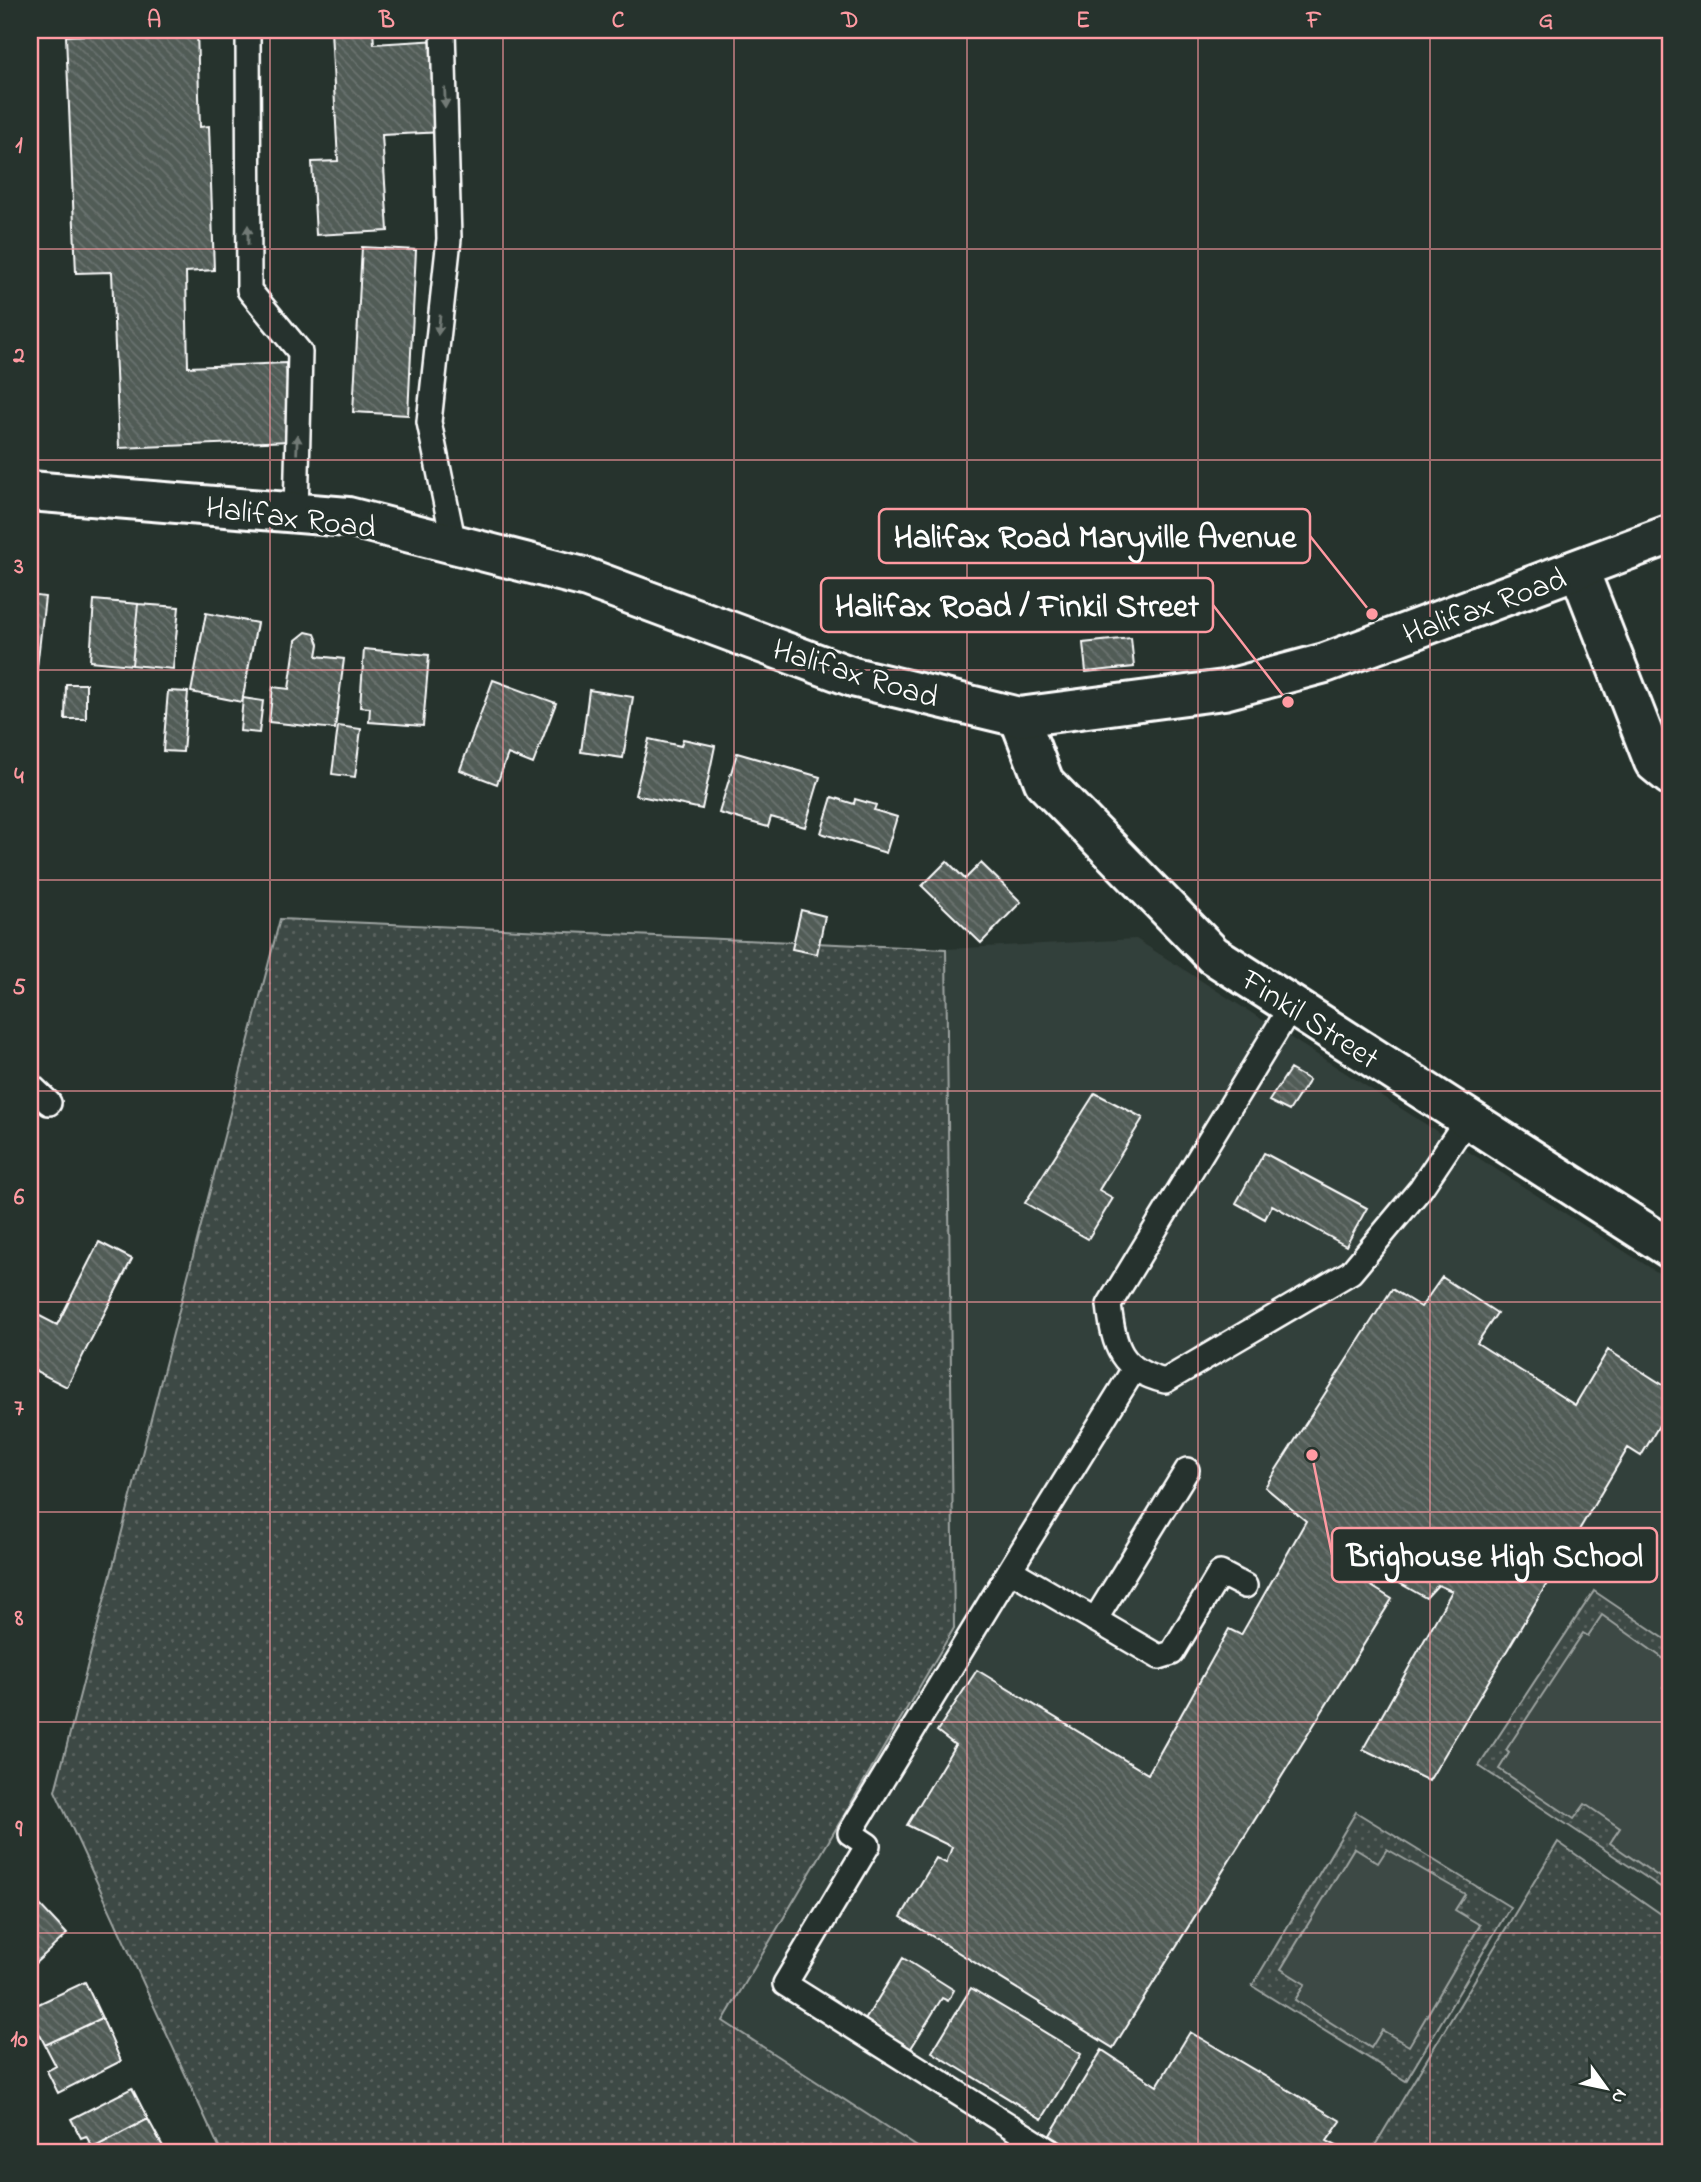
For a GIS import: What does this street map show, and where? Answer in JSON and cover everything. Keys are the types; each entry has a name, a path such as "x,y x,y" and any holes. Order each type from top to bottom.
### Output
{"main road":[{"name":"Halifax Road","path":"30,491 348,517 587,578 853,677 1019,717 1224,690 1325,663 1671,534"},
{"path":"1579,570 1654,762 1671,776"},
{"name":"Finkil Street","path":"1019,717 1044,782 1213,955 1671,1249"}],"lane":[{"path":"248,30 249,290 300,352 296,513"},
{"path":"443,30 449,239 429,422 454,544"},
{"path":"1292,1005 1110,1305 1113,1342 1134,1369 1164,1381 1351,1272 1421,1188 1468,1118"},
{"path":"30,1085 48,1103"},
{"path":"1051,2152 785,1984 868,1845 850,1833 1134,1369"},
{"path":"1095,1619 1187,1470"},
{"path":"1010,1570 1159,1657 1172,1653 1220,1573 1245,1586"}],"shaded area":[{"path":"280,919 946,949 954,1628 723,2021 925,2152 221,2152 55,1791"},
{"path":"1136,939 1671,1281 1671,1921 1558,1842 1371,2152 925,2152 723,2021 954,1628 946,949"},
{"path":"1594,1591 1671,1643 1671,1894 1479,1766"},
{"path":"1602,1615 1671,1664 1671,1675 1663,1687 1671,1692 1671,1885 1610,1843 1620,1828 1585,1804 1574,1819 1499,1769 1509,1753 1506,1750 1583,1633 1588,1636"},
{"path":"1356,1812 1510,1907 1406,2081 1252,1986"},
{"path":"1558,1842 1671,1921 1671,2152 1371,2152"},
{"path":"1354,1848 1378,1863 1387,1849 1465,1894 1455,1910 1480,1925 1409,2046 1382,2030 1371,2048 1295,2000 1305,1984 1281,1969"}],"building":[{"path":"197,30 200,127 209,126 214,270 186,272 188,367 286,363 290,441 119,448 112,272 76,273 66,36"},
{"path":"331,30 373,30 374,44 439,40 444,132 382,135 388,231 316,235 312,162 338,161"},
{"path":"362,247 416,250 408,415 353,412"},
{"path":"30,595 45,597 35,685 30,684"},
{"path":"94,600 138,604 132,665 90,661"},
{"path":"138,604 179,607 173,669 132,665"},
{"path":"206,613 257,623 242,702 191,692"},
{"path":"306,632 315,634 319,644 317,656 344,659 335,729 269,722 273,687 289,689 296,640"},
{"path":"1131,638 1134,667 1086,672 1083,643"},
{"path":"364,649 429,655 423,726 369,722 370,708 360,707"},
{"path":"493,680 556,703 533,764 508,754 497,784 460,770"},
{"path":"66,684 86,684 86,719 65,719"},
{"path":"589,690 633,697 623,758 581,752"},
{"path":"168,691 188,692 183,752 163,751"},
{"path":"243,698 263,701 259,733 240,731"},
{"path":"338,726 361,729 355,777 332,774"},
{"path":"649,739 681,746 683,739 715,746 702,809 635,795"},
{"path":"737,753 820,777 805,827 771,817 768,827 719,813"},
{"path":"832,797 854,804 855,799 876,805 874,810 897,817 886,853 821,833"},
{"path":"947,861 965,879 981,863 1021,902 981,943 922,886"},
{"path":"801,910 825,916 817,954 792,949"},
{"path":"1290,1069 1309,1080 1289,1111 1269,1101"},
{"path":"1095,1093 1143,1118 1099,1190 1113,1198 1088,1239 1025,1203"},
{"path":"1264,1153 1367,1208 1346,1246 1272,1205 1265,1219 1236,1203"},
{"path":"99,1242 132,1259 67,1387 30,1368 30,1311 57,1325"},
{"path":"1442,1277 1497,1313 1477,1343 1575,1405 1608,1350 1671,1390 1671,1405 1641,1456 1628,1448 1429,1781 1363,1749 1452,1591 1438,1585 1426,1598 1378,1571 1388,1555 1368,1543 1352,1574 1392,1599 1113,2048 901,1917 936,1858 946,1863 952,1847 907,1825 955,1745 937,1731 977,1670 1148,1774 1229,1629 1241,1635 1306,1521 1265,1487 1392,1289 1421,1307"},
{"path":"30,1893 37,1902 30,1909"},
{"path":"37,1902 67,1934 30,1968 30,1909"},
{"path":"903,1958 954,1990 948,2001 942,1998 905,2058 859,2030"},
{"path":"85,1982 102,2018 45,2045 37,2029 30,2033 30,2008"},
{"path":"971,1988 1081,2054 1042,2119 932,2052"},
{"path":"102,2018 121,2061 58,2093 47,2071 56,2066 45,2045"},
{"path":"1190,2032 1341,2121 1327,2141 1348,2152 1077,2152 1050,2135 1102,2050 1157,2086"},
{"path":"132,2088 148,2119 93,2148 86,2136 81,2138 71,2119"},
{"path":"148,2119 166,2152 94,2152 93,2148"}],"place":[{"name":"Halifax Road Maryville Avenue","path":"1372,614"},
{"name":"Halifax Road / Finkil Street","path":"1288,702"},
{"name":"Brighouse High School","path":"1312,1455"}]}
